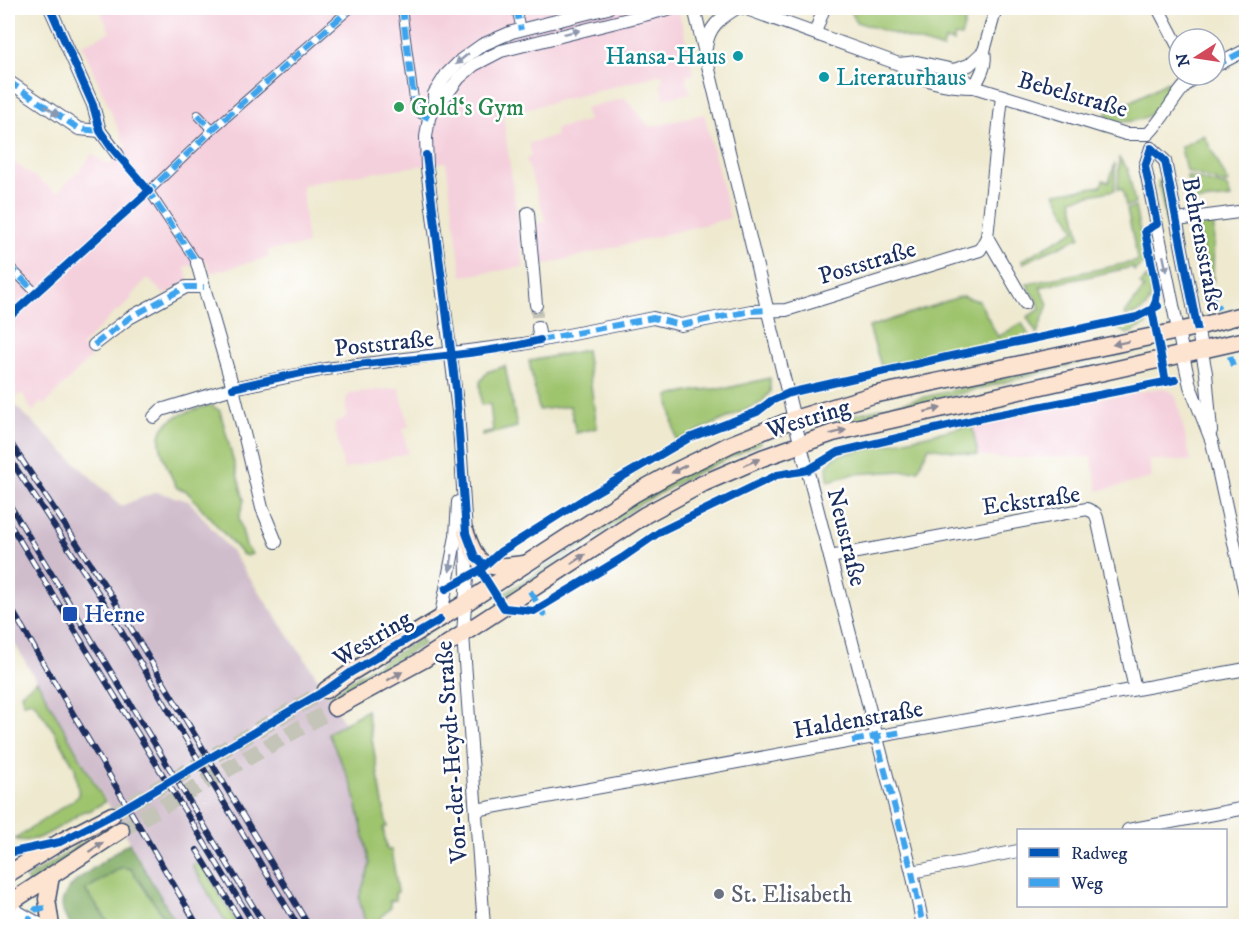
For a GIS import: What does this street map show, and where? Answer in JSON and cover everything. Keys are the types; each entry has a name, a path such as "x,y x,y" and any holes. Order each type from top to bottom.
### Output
{"main road":[{"name":"Westring","path":"326,690 350,672 440,620 597,517 668,475 721,448 836,405 912,386 1197,327 1246,314"},
{"name":"Westring","path":"335,708 391,679 645,515 704,483 801,443 931,410 1246,340"},
{"path":"466,533 479,562 494,566 526,564"},
{"path":"8,874 60,842 112,815"},
{"path":"8,906 121,830"},
{"path":"51,876 47,899 51,927"}],"street":[{"path":"50,8 93,105 100,131 118,156 149,191 197,263 233,388 262,508 276,542"},
{"path":"8,318 149,191 212,130 351,8"},
{"path":"402,8 415,107 420,114 429,118"},
{"path":"516,8 521,30"},
{"path":"608,8 521,30 482,45 461,60 438,87 434,94 434,106 441,102 466,71 481,60 501,51 672,8"},
{"name":"Neustraße","path":"694,8 794,419 912,872 923,927"},
{"path":"705,52 711,27 737,8"},
{"name":"Bebelstraße","path":"744,8 899,64 907,71 928,79 953,86 974,87 1126,134 1148,134 1151,148"},
{"path":"815,33 824,8"},
{"path":"954,70 969,65 984,51 996,8"},
{"path":"1158,8 1168,27"},
{"path":"1227,60 1246,50"},
{"path":"974,87 983,69 986,58 984,51"},
{"name":"Bebelstraße","path":"899,64 917,62 954,70 974,87"},
{"path":"8,81 79,129 100,131"},
{"path":"1148,134 1160,123 1183,87"},
{"path":"1002,96 987,237 1025,303"},
{"name":"Von-der-Heydt-Straße","path":"434,106 429,118 426,155 458,411 467,577 463,634 484,927"},
{"path":"198,115 212,130"},
{"name":"Behrensstraße","path":"1212,442 1210,403 1202,351 1165,162 1151,148 1145,166 1183,355 1190,386 1212,442 1246,598"},
{"path":"1177,220 1246,211"},
{"path":"528,213 536,305"},
{"name":"Poststraße","path":"154,417 161,410 233,388 326,369 452,355 522,344 539,333 653,318 681,325 751,311 786,310 980,250 987,237"},
{"path":"8,265 36,292"},
{"path":"94,345 129,318 186,287 204,287"},
{"name":"Von-der-Heydt-Straße","path":"440,620 456,536 460,468"},
{"name":"Eckstraße","path":"830,556 1091,510 1097,518 1135,689"},
{"name":"Haldenstraße","path":"476,810 1246,669"},
{"path":"1138,829 1246,808"},
{"path":"912,872 1017,851"},
{"path":"8,906 40,927"}],"shaded area":[{"path":"99,8 678,8 694,74 686,76 690,93 664,99 660,82 664,81 662,74 503,115 524,267 462,276 446,162 302,185 307,245 268,250 269,257 211,273 207,261 185,267 188,280 165,295 147,278 131,296 132,298 81,346 91,357 44,405 40,402 33,412 22,393 15,398 8,395 8,159 57,192 83,167 92,154 109,165 126,147 82,45 110,32"},
{"path":"625,98 650,127 704,114 730,218 540,266 536,223 546,221 526,159 531,156 529,143 556,136 555,129 588,121 585,108"},
{"path":"399,388 409,426 403,429 408,453 344,469 334,424 346,417 346,399 350,393"},
{"path":"1164,388 1176,397 1191,461 1149,460 1152,478 1098,491 1091,457 998,458 978,455 972,425 1106,397"},
{"path":"8,399 121,506 156,492 189,501 231,551 317,677 344,723 329,733 353,788 370,864 359,898 366,926 179,926 8,632"}],"green space":[{"path":"850,8 969,8 961,37 955,36 953,42 945,40 943,49 856,22"},
{"path":"1167,82 1167,87 1172,93 1160,108 1136,120 1118,122 1108,120 1107,111 1112,108 1114,111"},
{"path":"1204,135 1228,182 1225,184 1186,171 1181,147"},
{"path":"1119,158 1128,169 1135,204 1126,206 1122,189 1118,190"},
{"path":"1115,163 1115,190 1072,199 1080,237 1023,263 1022,260 1075,230 1055,193 1101,186 1103,180 1109,182"},
{"path":"1187,176 1227,187 1231,198 1192,202"},
{"path":"1162,180 1185,295 1181,295 1158,181"},
{"path":"1135,207 1146,261 1134,271 1133,267 1040,287 1048,304 1037,334 1027,317 1041,309 1027,284 1138,261 1127,209"},
{"path":"1214,221 1213,281 1209,282 1197,224"},
{"path":"1149,275 1151,297 1149,303 1141,311 1126,316 1125,314 1144,288 1140,284"},
{"path":"962,296 979,301 998,337 1022,323 1029,336 881,366 869,327"},
{"path":"1143,321 1147,324 1128,334 1113,326"},
{"path":"1150,345 1151,348 1075,364 839,425 837,419 1074,360"},
{"path":"586,350 597,428 576,433 570,406 539,410 529,361"},
{"path":"505,366 517,427 482,436 482,433 493,431 490,404 481,405 480,382 487,372"},
{"path":"770,378 770,392 761,403 676,441 668,396 699,390 728,388"},
{"path":"211,405 220,411 244,500 239,518 246,546 252,554 247,556 242,554 185,490 177,488 168,470 160,443 161,433 166,424 176,417"},
{"path":"972,425 978,455 929,447 918,470 854,474 828,481 827,466 835,456"},
{"path":"759,439 761,443 694,474 640,504 506,598 504,594 568,552 638,500 692,469"},
{"path":"421,639 424,644 350,686 331,700 330,697 348,682"},
{"path":"37,681 105,802 89,811 84,811 41,837 23,841 15,839 79,796 75,768 54,731 33,701 23,703 21,693"},
{"path":"367,710 387,827 383,828 387,850 391,850 398,892 395,893 396,900 390,901 390,908 381,917 382,926 366,926 359,898 370,864 353,788 328,733"},
{"path":"116,822 118,825 29,883 26,879"},
{"path":"129,843 178,926 170,926 131,869 122,867 85,890 111,926 72,926 62,907 67,891 81,877"},
{"path":"200,861 239,926 228,926 192,865"},
{"path":"122,867 131,869 170,926 111,926 85,890"}],"tunnel":[{"path":"536,305 538,327"},
{"path":"112,815 326,690"},
{"path":"121,830 335,708"}],"railway":[{"path":"8,439 113,598 309,926"},
{"path":"8,456 102,599 298,926"},
{"path":"8,502 265,926"},
{"path":"8,521 255,926"},
{"path":"8,603 198,926"},
{"path":"197,850 244,926"}],"marked path":[{"path":"146,194 212,130 351,8"},
{"path":"402,8 415,107 429,118"},
{"path":"516,8 521,30"},
{"path":"1227,60 1246,50"},
{"path":"8,81 79,129 100,131"},
{"path":"198,115 212,130"},
{"path":"147,189 197,263"},
{"path":"8,265 35,292"},
{"path":"94,345 129,318 186,287 204,287"},
{"path":"1203,297 1213,298 1219,309"},
{"path":"540,340 653,318 681,325 751,311 768,310"},
{"path":"1230,356 1233,366"},
{"path":"530,591 546,618"},
{"path":"870,715 912,872 923,926"},
{"path":"852,741 901,732"},
{"path":"24,926 36,909 47,908"}],"cycle path":[{"path":"8,318 149,191 100,131 93,105 50,8"},
{"path":"1166,382 1152,310 1157,291 1145,231 1157,224 1145,166 1151,148 1165,161 1197,327"},
{"path":"426,155 456,389 466,533 475,557 484,564"},
{"path":"446,589 480,570 500,552 589,496 689,438 757,412 771,401 789,393 1137,317 1158,306"},
{"path":"233,388 280,377 353,365 487,351 540,340"},
{"path":"480,570 504,608 534,611 622,558 661,531 777,475 808,470 838,452 986,417 1175,380"},
{"path":"8,853 60,842 112,815 326,690 350,673 440,620"}],"place":[{"name":"Hansa-Haus","path":"738,56"},
{"name":"Literaturhaus","path":"824,77"},
{"name":"Gold‘s Gym","path":"399,107"},
{"name":"Herne","path":"70,614"},
{"name":"St. Elisabeth","path":"719,894"}]}
